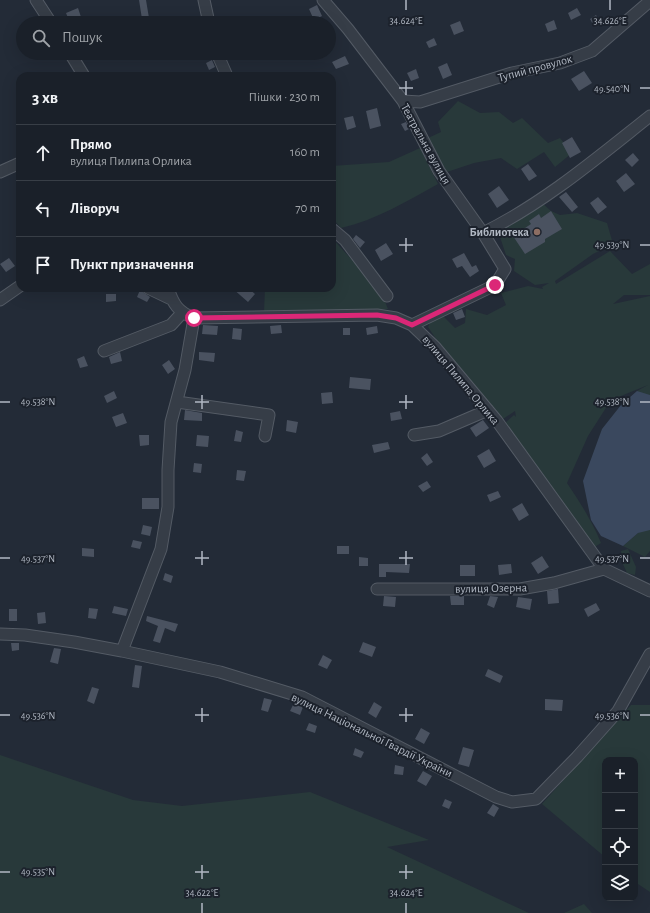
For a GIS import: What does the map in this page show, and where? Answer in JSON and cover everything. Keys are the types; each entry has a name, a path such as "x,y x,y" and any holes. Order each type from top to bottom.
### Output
{"street":[{"path":"36,0 46,16"},
{"path":"204,0 207,16"},
{"name":"Театральна вулиця","path":"323,0 348,29 403,101 439,172 483,233 505,269 495,285 412,325"},
{"name":"Тупий провулок","path":"403,101 420,102 512,73 560,63 592,51 650,1"},
{"path":"74,60 82,72"},
{"path":"220,60 225,72"},
{"path":"483,233 506,222 576,174 650,116"},
{"path":"0,172 16,165"},
{"path":"336,233 344,240 388,296"},
{"path":"0,300 16,289"},
{"path":"156,292 171,299"},
{"name":"вулиця Пилипа Орлика","path":"169,292 171,299 182,313 194,318 377,315 396,318 412,325 435,347 488,410 604,569 650,591"},
{"path":"104,351 171,325 182,313"},
{"path":"122,651 161,549 168,508 168,470 171,422 185,370 194,318"},
{"path":"177,402 269,415 265,436"},
{"path":"414,435 439,431 488,410"},
{"name":"вулиця Озерна","path":"377,589 520,589 554,583 604,569"},
{"name":"вулиця Національної Гвардії України","path":"0,634 25,635 122,651 220,672 302,697 496,796 512,802 536,799 577,757 618,711 650,654"}],"shaded area":[{"path":"458,101 480,113 499,112 513,123 522,118 548,143 560,138 572,153 555,167 544,152 517,169 501,158 474,163 444,173 428,138 441,132 438,122"},
{"path":"420,148 438,184 379,215 354,225 341,228 336,222 336,166 389,162"},
{"path":"541,202 551,211 560,215 577,213 607,223 613,244 593,254 555,281 556,284 610,251 632,274 650,264 650,295 624,295 613,304 650,296 650,401 637,391 648,385 611,400 588,436 567,483 586,512 601,543 593,548 505,423 514,415 516,417 515,411 500,421 451,360 452,359 444,351 428,327 432,318 442,315 455,328 465,323 466,309 487,315 506,305 501,293 528,286 543,289 542,287 549,283 535,285 514,271 515,259 506,255 499,234 505,226"},
{"path":"336,242 381,292 388,309 264,312 265,292 336,292"},
{"path":"650,526 650,551 645,557 623,546 638,533"},
{"path":"628,549 636,567 635,575 627,573 622,562 621,551"},
{"path":"631,705 650,705 650,892 638,884 638,757 602,757 602,854 542,804"},
{"path":"0,755 133,800 182,806 310,792 429,840 387,847 529,913 0,913"},
{"path":"584,904 592,913 564,913"}],"water":[{"path":"637,391 650,395 650,530 638,533 623,546 601,536 591,520 583,481 602,429 621,405"}],"building":[{"path":"139,0 146,0 149,16 142,16"},
{"path":"317,5 322,16 312,16 309,9"},
{"path":"78,8 81,16 67,16 66,13"},
{"path":"577,8 581,15 571,20 568,13"},
{"path":"596,15 600,22 594,26 590,19"},
{"path":"554,20 557,29 548,32 545,24"},
{"path":"460,21 464,31 454,35 450,25"},
{"path":"434,38 437,45 429,48 426,42"},
{"path":"345,56 349,64 336,69 332,62"},
{"path":"212,60 215,67 209,70 206,63"},
{"path":"447,63 452,75 443,79 438,67"},
{"path":"416,69 419,78 411,81 407,73"},
{"path":"584,71 592,83 579,91 571,79"},
{"path":"377,108 381,126 370,129 366,111"},
{"path":"353,116 356,127 347,130 344,118"},
{"path":"406,122 409,129 405,131 401,124"},
{"path":"572,137 581,152 570,158 562,143"},
{"path":"633,153 639,160 632,167 625,160"},
{"path":"528,164 537,176 529,181 521,169"},
{"path":"626,173 635,184 624,192 616,181"},
{"path":"499,186 509,200 497,208 488,194"},
{"path":"566,192 578,207 572,212 559,197"},
{"path":"598,197 607,207 598,214 590,203"},
{"name":"Библиотека","path":"551,211 562,229 545,239 545,242 525,254 513,236 531,224 529,221 539,214 541,218"},
{"path":"356,235 365,242 360,248 353,239"},
{"path":"386,243 393,254 381,261 375,250"},
{"path":"464,253 472,267 476,265 479,271 470,277 462,266 457,268 452,259"},
{"path":"9,258 15,266 6,272 0,264"},
{"path":"139,292 143,292 150,297 147,302 137,297"},
{"path":"237,292 253,292 255,294 248,302"},
{"path":"106,294 116,294 116,301 106,302"},
{"path":"462,309 465,317 456,320 453,313"},
{"path":"203,325 218,326 217,335 202,334"},
{"path":"281,325 282,333 271,334 270,326"},
{"path":"377,326 378,333 367,335 366,328"},
{"path":"233,328 242,329 241,340 232,339"},
{"path":"343,328 350,328 350,335 343,335"},
{"path":"120,352 122,361 111,364 109,357"},
{"path":"199,352 215,353 214,362 199,360"},
{"path":"84,356 88,366 80,368 77,359"},
{"path":"169,360 175,369 168,374 162,365"},
{"path":"350,377 371,379 370,390 349,388"},
{"path":"114,391 117,398 107,403 104,396"},
{"path":"332,392 333,403 322,404 321,393"},
{"path":"185,410 202,413 202,421 184,420"},
{"path":"400,411 402,419 391,421 390,413"},
{"path":"123,413 127,423 116,427 112,417"},
{"path":"287,420 298,422 296,433 286,431"},
{"path":"483,420 489,428 476,437 470,428"},
{"path":"236,430 243,432 241,442 234,441"},
{"path":"139,435 149,435 149,445 140,446"},
{"path":"197,435 209,436 208,447 196,446"},
{"path":"388,442 390,449 374,453 372,445"},
{"path":"489,449 496,461 484,468 477,456"},
{"path":"427,453 433,462 427,466 421,458"},
{"path":"194,463 202,464 201,473 193,472"},
{"path":"237,470 246,471 244,481 236,480"},
{"path":"427,481 431,487 423,492 418,486"},
{"path":"498,491 501,497 490,502 487,495"},
{"path":"142,498 159,498 159,509 142,509"},
{"path":"522,503 529,515 519,521 512,509"},
{"path":"143,525 152,527 150,536 141,534"},
{"path":"133,540 142,542 140,549 131,547"},
{"path":"337,546 349,546 349,554 337,554"},
{"path":"82,548 94,549 94,557 82,556"},
{"path":"542,556 549,567 538,574 531,563"},
{"path":"359,557 368,558 368,566 359,566"},
{"path":"379,564 410,564 409,573 386,572 386,577 379,577"},
{"path":"511,564 512,573 499,575 498,565"},
{"path":"460,565 475,565 475,576 460,576"},
{"path":"165,573 173,576 171,583 163,580"},
{"path":"558,589 559,603 548,604 547,591"},
{"path":"384,596 396,597 395,607 383,606"},
{"path":"450,596 464,596 464,605 451,605"},
{"path":"490,596 498,597 494,608 487,605"},
{"path":"518,597 532,599 530,610 516,607"},
{"path":"596,603 600,610 588,617 584,609"},
{"path":"114,606 128,609 126,616 112,613"},
{"path":"89,608 98,609 96,619 88,618"},
{"path":"9,609 17,609 17,621 9,621"},
{"path":"45,612 46,623 38,624 37,613"},
{"path":"147,616 178,624 175,632 165,628 160,643 153,641 158,626 146,621"},
{"path":"363,642 376,647 372,657 359,652"},
{"path":"11,643 19,643 19,650 12,651"},
{"path":"54,648 61,649 58,664 50,662"},
{"path":"323,655 332,660 327,669 318,665"},
{"path":"135,665 142,666 139,688 132,687"},
{"path":"488,669 503,676 500,683 485,676"},
{"path":"92,687 99,689 94,704 87,701"},
{"path":"264,698 272,700 268,712 261,710"},
{"path":"545,699 563,700 562,711 545,710"},
{"path":"374,702 382,707 376,718 368,713"},
{"path":"294,703 303,707 300,715 290,711"},
{"path":"309,723 317,726 315,733 306,730"},
{"path":"421,728 430,733 424,744 415,739"},
{"path":"463,747 474,750 469,767 458,764"},
{"path":"355,748 364,752 361,758 353,755"},
{"path":"395,765 404,767 403,775 394,774"},
{"path":"423,771 432,776 426,786 417,781"},
{"path":"445,799 452,802 449,809 442,806"},
{"path":"493,804 499,808 494,817 487,813"}],"place":[{"name":"Библиотека","path":"537,232"}],"route":[{"path":"194,318 377,315 396,318 412,325 495,285"}]}
